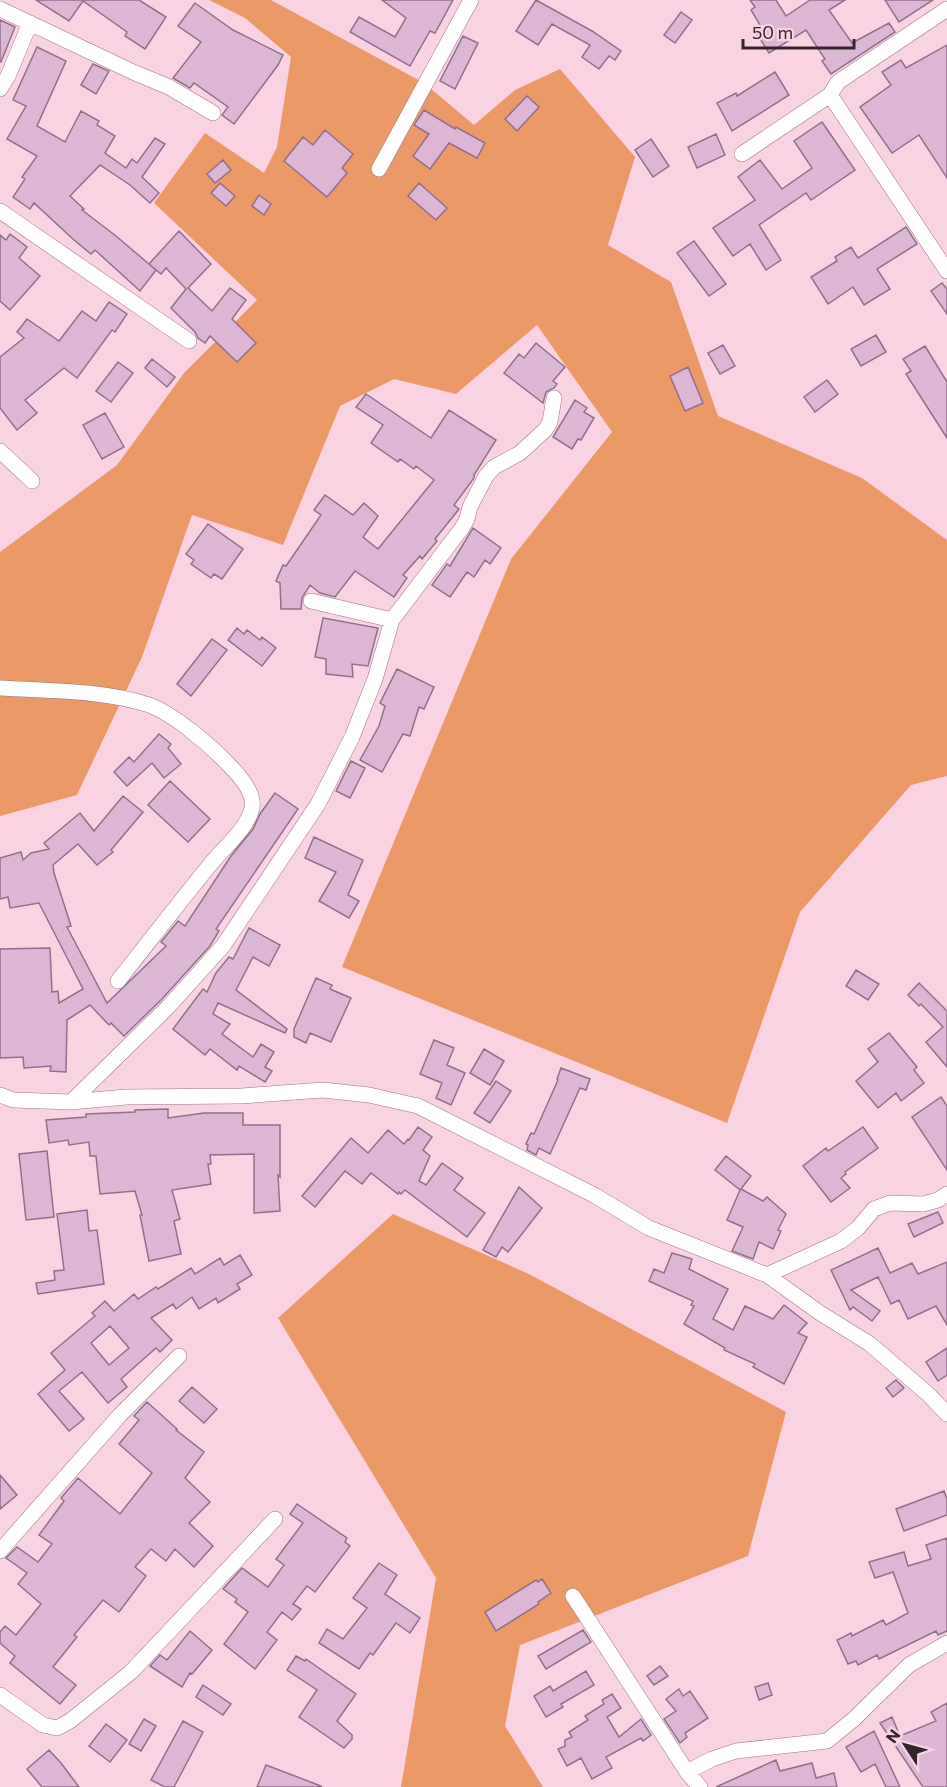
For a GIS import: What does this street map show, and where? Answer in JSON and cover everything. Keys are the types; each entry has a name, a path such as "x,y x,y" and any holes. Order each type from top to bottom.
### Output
{"street":[{"path":"379,169 471,0"},
{"path":"0,9 169,87 213,112"},
{"path":"742,154 830,95 838,82 947,9"},
{"path":"0,88 8,76 30,23"},
{"path":"830,95 947,271"},
{"path":"0,211 189,341"},
{"path":"71,1102 168,1007 224,946 318,804 352,737 375,679 392,620 462,528 486,476 494,467 520,453 545,430 550,422 554,398"},
{"path":"0,451 32,481"},
{"path":"311,601 392,620"},
{"path":"0,688 86,693 150,706 176,721 215,750 234,770 252,798 251,810 240,829 118,981"},
{"path":"0,1095 13,1100 71,1102 126,1097 241,1096 323,1090 369,1095 418,1107 594,1195 650,1228 767,1275 820,1313 870,1344 929,1395 947,1414"},
{"path":"767,1275 841,1241 858,1228 874,1209 890,1203 923,1204 938,1200 947,1194"},
{"path":"0,1549 120,1415 179,1356"},
{"path":"0,1695 43,1725 57,1728 70,1721 131,1672 275,1519"},
{"path":"573,1596 687,1772 700,1787"},
{"path":"687,1772 712,1759 736,1751 827,1741 854,1719 909,1665 947,1643"}],"shaded area":[{"path":"209,0 271,0 424,83 474,125 515,90 560,69 635,157 608,245 671,282 718,416 862,478 947,540 947,776 911,785 800,912 727,1123 342,967 511,559 612,432 537,325 456,394 394,379 340,406 283,545 192,515 142,657 77,795 0,816 0,552 117,465 184,373 257,300 154,203 205,133 264,173 277,147 291,57 245,18"},
{"path":"393,1214 529,1274 786,1412 748,1556 520,1645 505,1726 543,1787 401,1787 436,1578 278,1318"}],"building":[{"path":"36,0 139,0 166,17 145,49 125,36 127,32 83,1 69,21"},
{"path":"382,0 453,0 435,33 430,31 410,66 350,32 359,17 395,37 406,18"},
{"path":"536,0 592,31 621,51 615,60 609,56 599,69 582,57 590,45 552,24 538,45 516,31"},
{"path":"750,0 776,0 786,16 810,0 845,0 829,10 852,43 889,23 895,32 831,74 822,61 825,59 806,30 769,53 757,34 763,30 751,10 755,7"},
{"path":"885,0 933,0 899,22"},
{"path":"195,3 233,30 283,55 234,124 222,115 228,107 194,83 190,88 173,78 201,42 178,26"},
{"path":"681,12 692,20 675,43 664,35"},
{"path":"0,20 15,27 1,62 0,62"},
{"path":"463,36 478,43 455,89 440,81"},
{"path":"947,45 947,178 919,135 892,153 860,107 891,85 882,72 901,60 906,68"},
{"path":"37,47 66,61 37,126 65,142 81,111 99,121 97,125 115,136 105,153 126,168 132,159 137,163 155,138 165,144 142,177 159,193 150,203 130,185 100,165 70,196 84,209 82,210 156,270 140,291 95,250 91,254 74,240 34,203 30,209 13,197 25,179 22,177 37,156 7,139 26,106 13,100"},
{"path":"93,64 109,71 96,94 81,85"},
{"path":"775,72 789,95 732,131 717,103 736,93 737,96"},
{"path":"527,96 539,107 517,131 505,119"},
{"path":"424,110 455,129 456,127 485,143 477,158 449,143 430,169 413,156 429,134 414,125"},
{"path":"822,122 855,170 811,200 806,193 759,225 781,260 766,270 750,244 733,256 713,228 755,200 738,177 760,160 782,189 812,168 794,141"},
{"path":"325,130 353,154 342,168 347,173 327,197 284,161 303,137 313,145"},
{"path":"716,134 725,155 697,168 688,147"},
{"path":"651,139 669,166 653,177 635,150"},
{"path":"223,160 231,170 215,183 207,174"},
{"path":"220,183 235,196 226,206 211,193"},
{"path":"419,183 447,208 436,220 408,196"},
{"path":"259,195 271,204 264,215 252,206"},
{"path":"906,227 917,244 877,269 890,289 864,305 853,287 828,304 811,277 837,261 835,257 851,247 858,258"},
{"path":"179,231 211,264 188,288 212,311 230,288 246,300 232,319 256,343 237,362 210,336 205,343 198,338 171,308 186,289 166,268 161,274 149,264"},
{"path":"10,234 27,247 19,258 40,276 10,310 0,301 0,235 6,240"},
{"path":"694,241 726,284 709,296 677,253"},
{"path":"942,283 947,289 947,314 931,291"},
{"path":"109,302 127,314 115,332 112,330 77,378 64,368 25,400 37,413 17,430 0,408 0,357 24,338 17,332 27,319 59,341 82,311 96,321"},
{"path":"876,335 886,352 861,366 851,349"},
{"path":"536,343 565,367 553,381 557,384 554,388 546,392 543,403 504,373 519,354 524,358"},
{"path":"723,345 735,366 720,374 708,353"},
{"path":"925,346 947,382 947,438 906,374 911,371 903,359"},
{"path":"152,359 175,377 167,387 145,368"},
{"path":"118,362 133,373 111,402 96,391"},
{"path":"688,367 703,403 685,411 670,376"},
{"path":"827,380 838,394 815,412 804,397"},
{"path":"366,394 431,438 449,410 496,440 474,478 454,505 459,509 422,559 420,556 403,575 407,578 394,597 355,571 335,597 320,593 310,585 302,598 301,609 281,609 280,583 276,581 283,565 286,566 321,515 314,510 325,495 353,515 364,503 378,516 363,537 378,549 434,480 416,466 414,469 400,459 398,462 371,443 383,425 356,407"},
{"path":"575,400 587,408 584,412 594,418 581,440 578,439 572,449 553,437"},
{"path":"105,413 124,447 102,459 83,425"},
{"path":"208,524 243,549 222,579 214,574 211,578 191,564 194,560 186,554"},
{"path":"473,528 501,548 490,564 485,560 474,577 467,572 450,597 432,585 447,564 450,566"},
{"path":"323,618 378,628 368,666 352,664 353,677 326,674 326,659 315,657"},
{"path":"237,628 244,634 247,630 260,640 262,637 276,648 262,666 228,640"},
{"path":"212,639 227,650 191,696 177,684"},
{"path":"397,669 434,687 424,709 419,707 410,736 403,734 382,772 360,760 379,726 385,706 380,703"},
{"path":"159,734 171,744 168,748 181,764 164,778 152,763 127,786 114,772 129,757 134,762"},
{"path":"351,761 365,768 350,798 336,791"},
{"path":"170,781 210,819 188,842 148,805"},
{"path":"275,793 298,809 216,929 219,931 210,946 161,1000 124,1036 111,1023 109,1025 90,1005 67,1020 66,1072 50,1071 51,1066 24,1068 23,1057 0,1058 0,949 50,948 52,992 58,991 59,1003 83,989 39,903 10,908 8,897 0,899 0,858 21,852 23,860 31,853 49,849 44,843 80,813 94,831 123,796 143,812 111,850 113,852 97,865 78,844 53,865 71,926 67,927 107,1003 166,946 161,942 178,921 185,926 231,856 253,829 260,814"},
{"path":"314,837 363,860 348,895 359,901 349,918 319,901 336,872 305,858"},
{"path":"249,928 280,945 269,966 253,957 236,990 287,1029 285,1033 218,1003 213,1014 230,1024 222,1034 253,1057 261,1044 274,1052 265,1067 272,1071 265,1082 239,1066 237,1070 210,1049 205,1055 173,1029 203,989 207,992 216,973 229,957 233,959"},
{"path":"856,970 879,984 868,1000 846,986"},
{"path":"316,978 332,985 330,989 351,998 331,1042 310,1033 306,1043 294,1037 294,1029"},
{"path":"919,983 947,1011 947,1067 926,1042 943,1027 921,1004 919,1006 908,995"},
{"path":"889,1033 917,1067 914,1070 924,1083 901,1101 896,1093 878,1108 856,1081 878,1062 868,1049"},
{"path":"434,1040 454,1048 447,1065 465,1073 451,1105 436,1098 442,1083 420,1074"},
{"path":"484,1049 504,1061 490,1085 470,1073"},
{"path":"561,1068 590,1079 586,1090 580,1088 550,1154 539,1148 536,1155 527,1150 528,1145 526,1144 531,1133 534,1134"},
{"path":"496,1081 511,1091 490,1123 474,1113"},
{"path":"941,1097 947,1106 947,1170 912,1117"},
{"path":"168,1109 168,1118 204,1113 243,1113 243,1125 280,1125 280,1177 278,1175 280,1211 254,1213 254,1154 210,1155 211,1164 208,1164 211,1184 172,1190 180,1219 174,1221 181,1254 149,1261 140,1215 142,1215 135,1191 100,1194 96,1156 90,1156 89,1142 69,1145 68,1140 49,1143 46,1120 86,1117 86,1114"},
{"path":"418,1127 432,1137 423,1150 430,1156 419,1181 426,1185 442,1163 463,1178 454,1190 485,1213 467,1237 405,1190 398,1194 371,1173 362,1184 345,1171 315,1207 302,1196 351,1138 368,1153 388,1130 404,1144"},
{"path":"863,1127 878,1148 845,1172 846,1174 841,1178 850,1188 831,1202 803,1166 826,1148 828,1151"},
{"path":"47,1151 54,1217 26,1220 19,1154"},
{"path":"726,1156 751,1176 741,1189 763,1201 767,1197 786,1214 778,1230 781,1231 773,1249 759,1242 753,1259 732,1251 743,1227 727,1220 740,1190 715,1170"},
{"path":"519,1187 542,1208 508,1252 502,1247 496,1257 483,1250"},
{"path":"87,1210 89,1231 97,1230 104,1284 38,1294 36,1283 55,1280 54,1271 64,1270 57,1214"},
{"path":"938,1212 943,1223 914,1237 908,1224"},
{"path":"878,1248 890,1273 912,1263 918,1274 947,1262 947,1325 936,1306 908,1319 899,1300 891,1304 878,1277 851,1290 880,1311 872,1321 853,1307 850,1310 831,1270"},
{"path":"672,1253 692,1259 689,1269 728,1289 713,1319 733,1330 745,1306 773,1319 784,1305 807,1323 798,1333 807,1337 784,1384 753,1367 755,1364 724,1350 725,1348 684,1324 694,1306 691,1305 693,1301 649,1281 654,1269 664,1273"},
{"path":"240,1255 252,1275 237,1284 240,1289 218,1303 216,1298 199,1309 192,1297 176,1309 173,1304 151,1318 172,1340 160,1352 156,1348 121,1379 127,1387 108,1403 82,1372 59,1391 84,1419 69,1431 38,1394 65,1370 51,1353 95,1316 92,1313 105,1301 114,1311 134,1294 138,1299 191,1268 195,1274 220,1258 224,1265","holes":["110,1326 129,1348 109,1365 91,1343"]},
{"path":"947,1348 947,1375 938,1381 926,1362"},
{"path":"896,1380 904,1388 893,1397 886,1388"},
{"path":"192,1387 217,1409 204,1423 179,1401"},
{"path":"147,1402 176,1430 204,1452 185,1478 210,1502 189,1523 213,1546 194,1567 175,1549 166,1561 151,1549 135,1567 146,1576 119,1612 103,1600 74,1635 77,1637 53,1667 76,1685 60,1704 10,1663 15,1656 0,1643 0,1632 5,1626 16,1635 41,1604 18,1584 27,1573 6,1558 17,1547 38,1562 52,1544 39,1535 64,1501 61,1498 78,1478 120,1514 152,1473 119,1444 139,1420 134,1416"},
{"path":"0,1475 17,1495 0,1509"},
{"path":"944,1491 947,1499 947,1515 904,1531 896,1509"},
{"path":"297,1504 347,1538 345,1542 350,1546 315,1592 307,1586 293,1604 301,1609 292,1620 282,1612 267,1632 277,1640 255,1669 224,1644 248,1612 235,1602 237,1599 223,1589 242,1568 268,1587 284,1565 276,1559 303,1523 290,1514"},
{"path":"947,1538 947,1631 938,1635 936,1631 879,1659 877,1655 858,1665 856,1661 848,1664 837,1640 851,1633 852,1636 883,1620 886,1625 908,1613 893,1572 875,1578 869,1562 904,1552 908,1566 931,1559 926,1545"},
{"path":"379,1563 397,1575 385,1594 420,1618 410,1633 396,1623 373,1655 370,1653 359,1669 319,1643 327,1629 343,1639 367,1608 353,1598"},
{"path":"542,1579 551,1593 538,1602 539,1604 496,1631 485,1612 536,1580 538,1582"},
{"path":"583,1630 591,1642 546,1669 538,1656"},
{"path":"190,1631 212,1650 192,1674 190,1673 182,1687 150,1666 160,1655 167,1660"},
{"path":"296,1656 305,1661 306,1659 356,1694 337,1721 352,1735 352,1739 344,1748 299,1717 317,1690 287,1670"},
{"path":"660,1666 668,1676 654,1685 647,1676"},
{"path":"586,1671 594,1685 561,1704 563,1707 546,1717 534,1696 550,1686 553,1691"},
{"path":"768,1683 772,1695 759,1700 755,1687"},
{"path":"203,1685 231,1704 223,1715 196,1697"},
{"path":"679,1689 683,1696 690,1691 708,1718 685,1733 687,1737 680,1743 664,1719 676,1711 666,1699"},
{"path":"612,1694 621,1708 607,1717 619,1737 641,1719 651,1735 643,1741 641,1738 606,1757 612,1768 592,1779 581,1758 567,1766 558,1749 565,1746 565,1740 572,1737 569,1732 588,1720 585,1716 604,1704 602,1700"},
{"path":"947,1703 947,1787 923,1787 880,1723 892,1717 900,1736 936,1721 931,1712"},
{"path":"144,1719 156,1726 141,1751 129,1744"},
{"path":"183,1721 203,1732 174,1787 165,1787 151,1780"},
{"path":"106,1724 127,1740 110,1762 89,1746"},
{"path":"874,1731 900,1787 886,1787 875,1764 861,1772 846,1747"},
{"path":"49,1750 79,1787 42,1787 27,1769"},
{"path":"776,1760 780,1771 812,1763 816,1778 834,1773 837,1787 716,1787"},
{"path":"266,1765 321,1786 321,1787 257,1787"}]}
